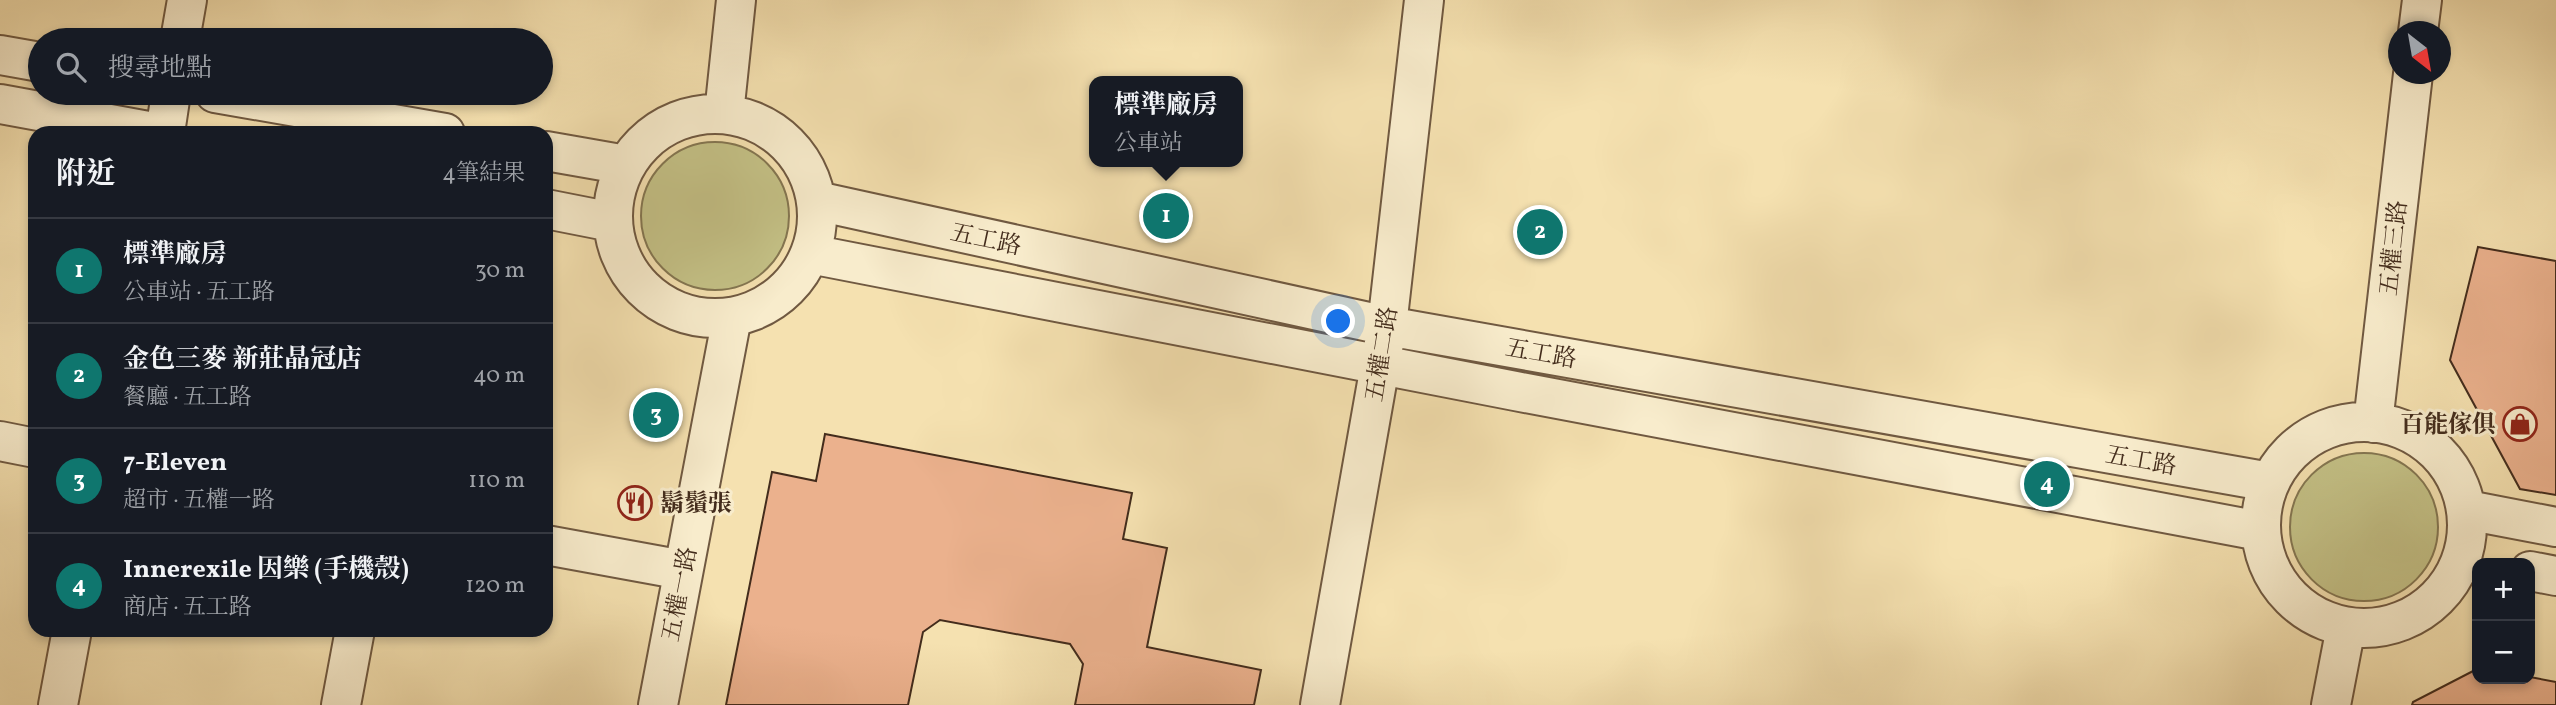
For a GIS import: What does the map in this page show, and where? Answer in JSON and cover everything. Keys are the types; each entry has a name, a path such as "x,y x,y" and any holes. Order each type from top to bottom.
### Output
{"street":[{"path":"182,28 187,0"},
{"path":"724,114 736,0"},
{"name":"五權二路","path":"1320,705 1387,326 1424,0"},
{"path":"2419,21 2421,0"},
{"path":"0,55 28,60"},
{"name":"五權三路","path":"2373,422 2412,84"},
{"path":"0,104 121,126"},
{"path":"166,126 169,105"},
{"path":"284,105 405,126"},
{"path":"701,114 724,114 751,120 775,132 795,152 810,175 817,201 816,237 810,254 788,289 771,302 732,317 706,318 680,312 657,301 637,284 623,262 612,222 614,194 626,165 649,139 678,120 701,114"},
{"path":"553,152 626,165"},
{"name":"五工路","path":"817,201 1387,326 2270,482"},
{"path":"553,210 612,222"},
{"name":"五工路","path":"810,254 2260,531"},
{"name":"五權一路","path":"657,705 732,317"},
{"path":"2472,564 2417,614 2394,624 2370,628 2346,627 2319,618 2296,604 2272,571 2260,531 2270,482 2287,456 2312,436 2342,424 2373,422 2400,428 2424,441 2445,460 2459,484 2467,510 2475,558"},
{"path":"0,441 28,447"},
{"path":"2467,510 2556,527"},
{"path":"553,546 683,570"},
{"path":"2535,572 2556,576"},
{"path":"2331,705 2346,627"},
{"path":"58,705 71,637"},
{"path":"341,705 354,637"}],"shaded area":[{"path":"715,142 743,148 767,164 783,188 789,216 783,244 767,268 743,284 715,290 687,284 663,268 647,244 641,216 647,188 663,164 687,148"},
{"path":"2364,453 2392,459 2405,465 2416,475 2426,486 2432,499 2438,527 2432,555 2426,568 2416,579 2405,589 2392,595 2364,601 2336,595 2323,589 2312,579 2302,568 2296,555 2290,527 2296,499 2302,486 2312,475 2323,465 2336,459"}],"building":[{"name":"百能傢俱","path":"2478,247 2556,261 2556,495 2520,489 2450,360"},
{"path":"825,434 1132,493 1123,539 1167,548 1147,647 1261,670 1254,705 1075,705 1083,664 1070,644 940,620 923,632 908,705 726,705 772,472 816,481"},
{"path":"2472,672 2472,684 2535,684 2535,678 2556,682 2556,705 2412,705 2413,702"}],"place":[{"name":"標準廠房","path":"1166,216"},
{"name":"金色三麥 新莊晶冠店","path":"1540,232"},
{"name":"7-Eleven","path":"656,415"},
{"name":"百能傢俱","path":"2520,424"},
{"name":"Innerexile 因樂 (手機殼)","path":"2047,484"},
{"name":"鬍鬚張","path":"635,503"}]}
